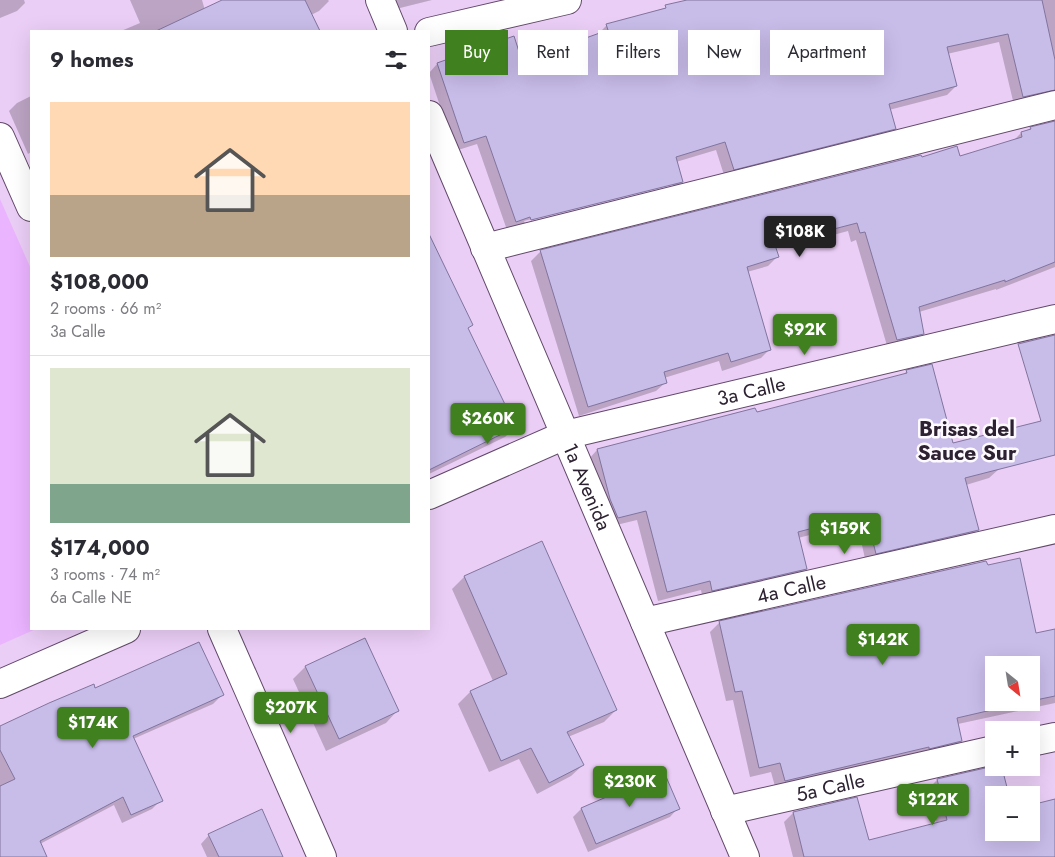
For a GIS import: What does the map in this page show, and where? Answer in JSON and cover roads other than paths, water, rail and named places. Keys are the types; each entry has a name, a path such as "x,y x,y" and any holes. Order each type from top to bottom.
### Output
{"street":[{"path":"380,0 393,30"},
{"path":"430,32 567,0"},
{"path":"485,248 1055,105"},
{"name":"1a Avenida","path":"430,117 745,857"},
{"path":"0,137 30,204"},
{"name":"3a Calle","path":"430,495 565,435 1055,318"},
{"name":"4a Calle","path":"645,622 1055,529"},
{"path":"0,684 124,630"},
{"path":"222,630 322,857"},
{"path":"1040,740 1055,737"},
{"name":"5a Calle","path":"725,811 985,752"}],"district":[{"name":"Brisas del Sauce Sur","path":"967,441"}]}
